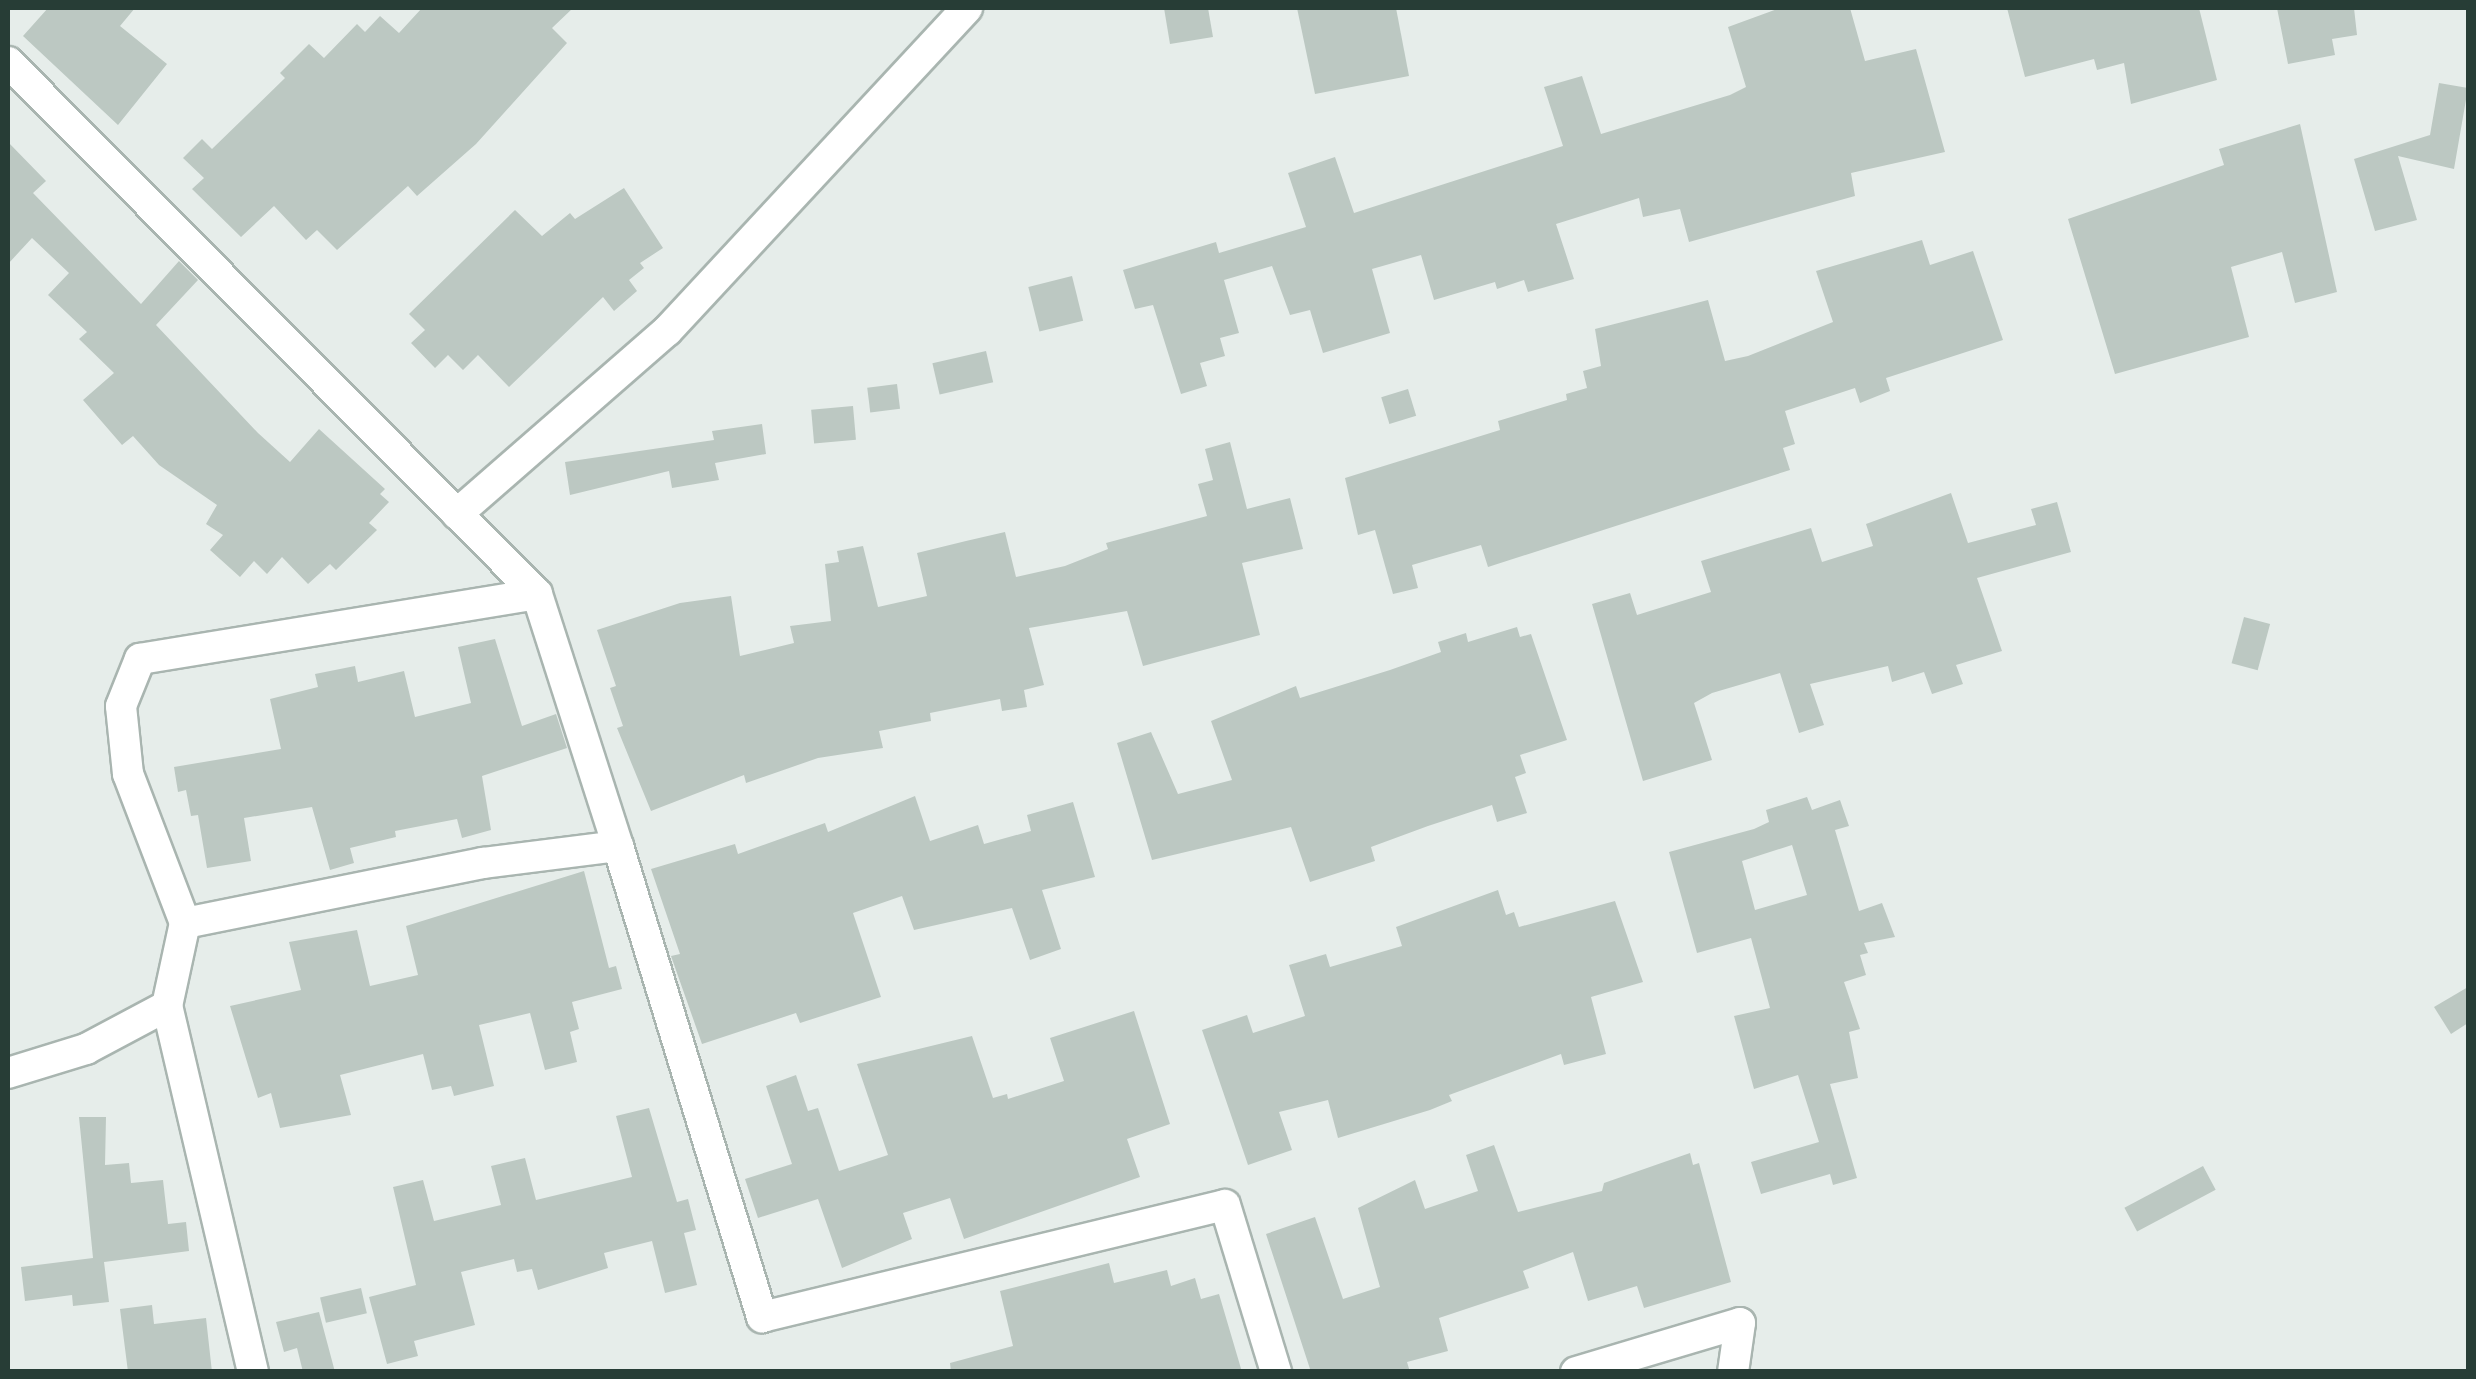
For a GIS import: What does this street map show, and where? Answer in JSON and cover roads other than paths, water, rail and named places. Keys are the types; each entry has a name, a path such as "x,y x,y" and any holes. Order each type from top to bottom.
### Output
{"street":[{"path":"457,514 666,331 967,8"},
{"path":"8,62 537,594 762,1318 1225,1204 1276,1372"},
{"path":"253,1372 167,1006 185,923 128,774 122,706 140,659 537,594"},
{"path":"185,923 483,862 618,846"},
{"path":"8,1073 86,1049 167,1006"},
{"path":"1576,1372 1740,1324 1733,1372"}]}
